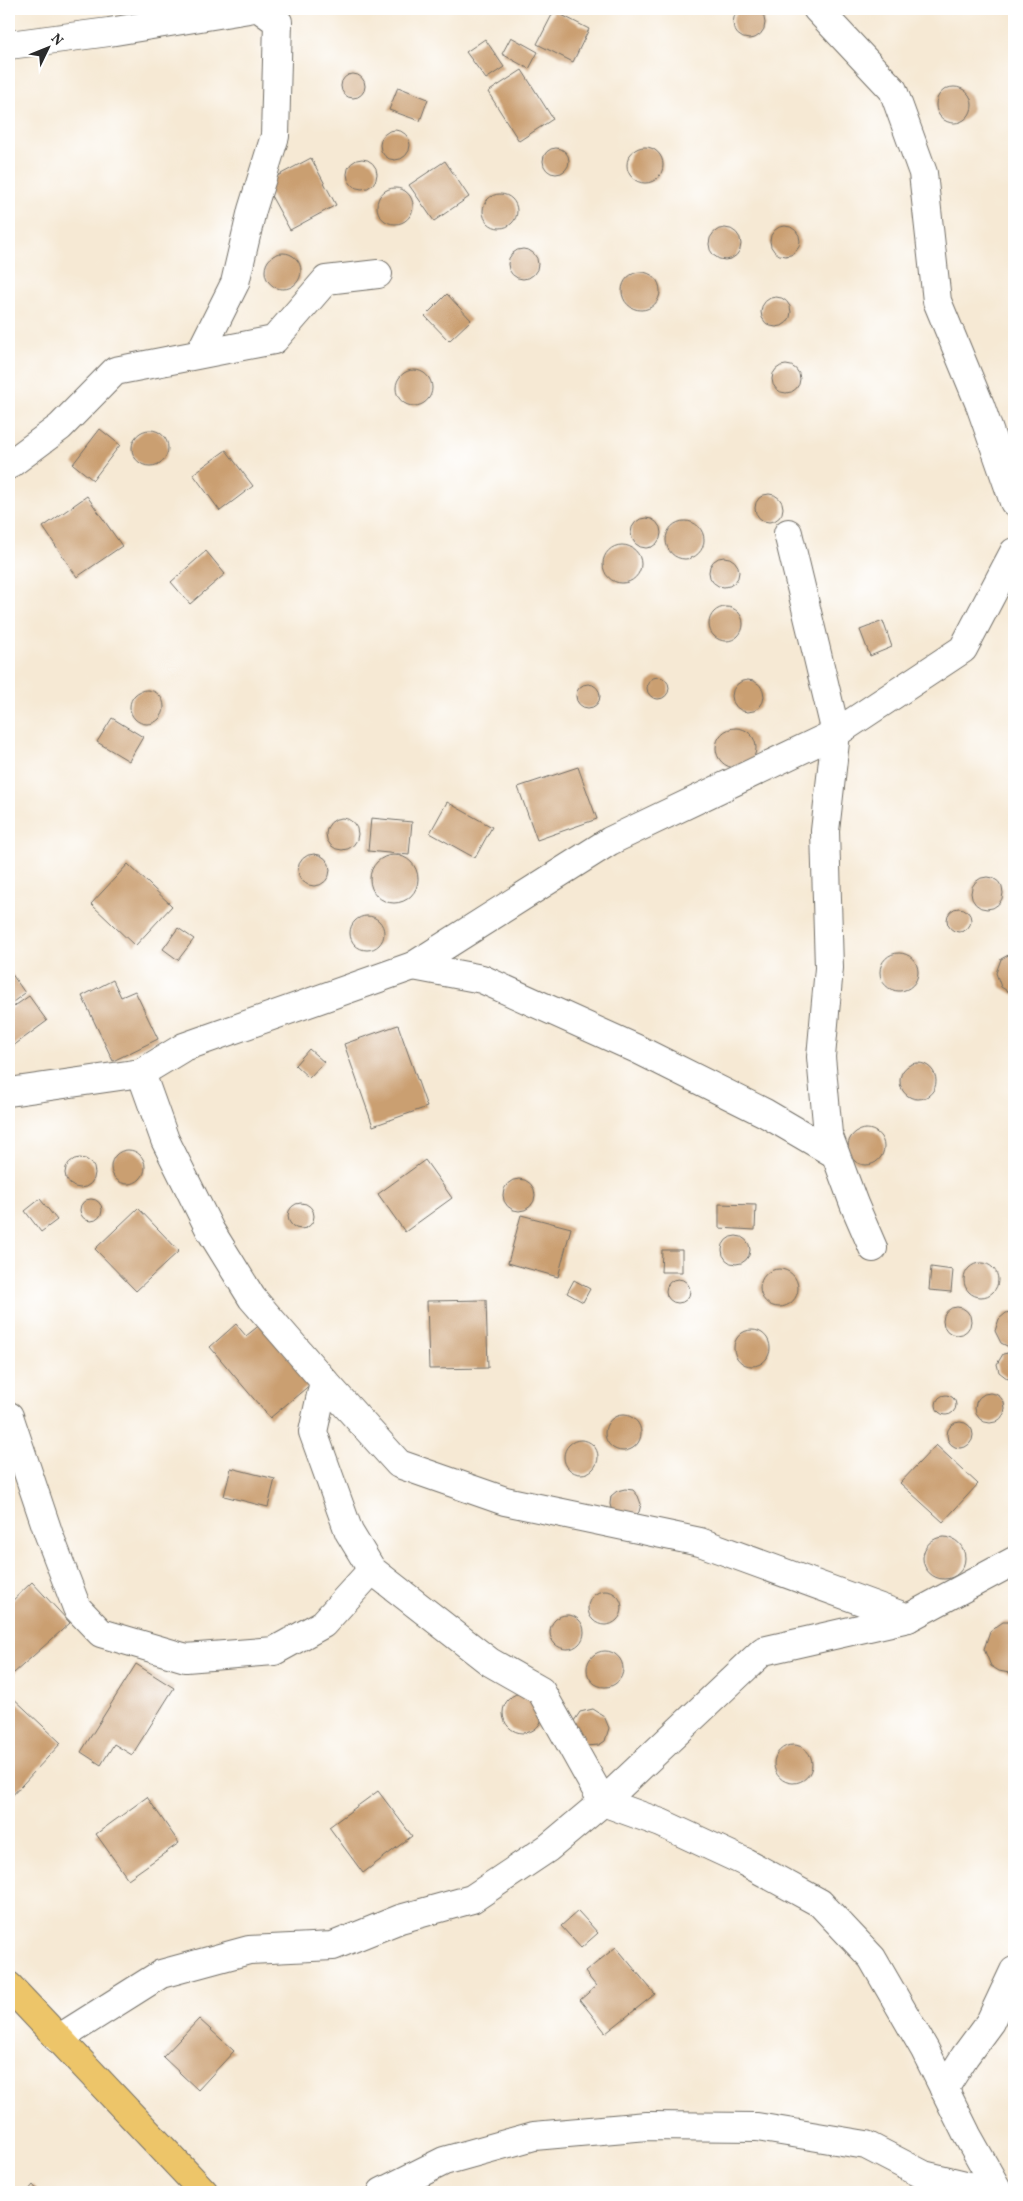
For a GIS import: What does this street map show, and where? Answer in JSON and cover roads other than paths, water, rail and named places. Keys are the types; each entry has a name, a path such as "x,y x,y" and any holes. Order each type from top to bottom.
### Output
{"main road":[{"path":"9,1986 204,2192"}],"street":[{"path":"9,45 109,32 249,9"},
{"path":"200,353 235,283 252,210 275,136 278,22 260,9"},
{"path":"817,9 893,90 923,173 937,301 980,406 1014,502"},
{"path":"9,465 60,427 114,371 274,340 326,280 378,274"},
{"path":"788,533 836,732 825,831 829,968 822,1057 828,1134 872,1248"},
{"path":"9,1092 141,1073 184,1047 413,966 610,841 836,732 963,649 1014,552"},
{"path":"413,966 482,978 645,1053 765,1113 835,1154"},
{"path":"141,1073 165,1140 210,1230 252,1298 324,1382 399,1464 505,1501 700,1542 908,1618"},
{"path":"324,1382 313,1432 349,1532 372,1570 490,1662 541,1691 603,1802 661,1823 745,1862 820,1903 872,1958 925,2050 999,2192"},
{"path":"9,1416 49,1535 78,1608 101,1634 186,1658 274,1652 323,1624 372,1570"},
{"path":"58,2039 161,1974 249,1950 334,1946 400,1919 472,1898 548,1848 603,1802 762,1651 908,1618 1014,1561"},
{"path":"944,2089 990,2022 1014,1971"},
{"path":"382,2192 444,2161 534,2136 647,2126 757,2127 866,2145 924,2175 995,2192"},
{"path":"1009,2192 1014,2192"}]}
